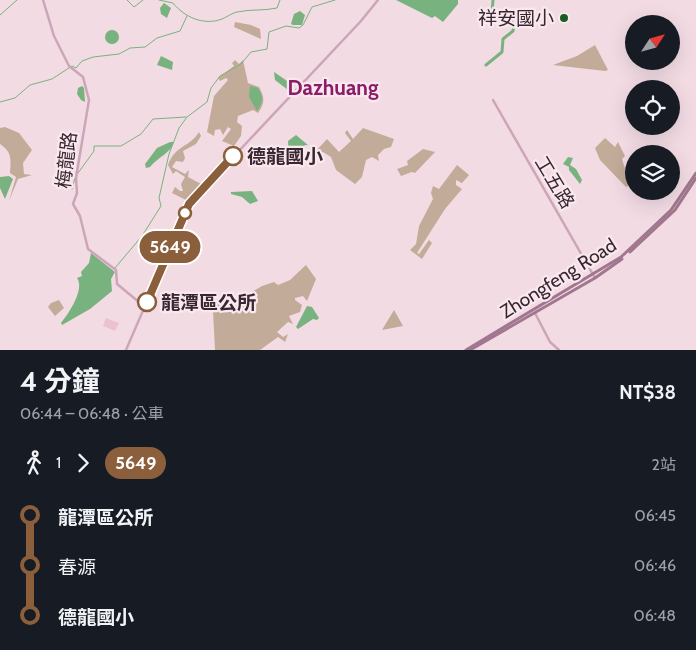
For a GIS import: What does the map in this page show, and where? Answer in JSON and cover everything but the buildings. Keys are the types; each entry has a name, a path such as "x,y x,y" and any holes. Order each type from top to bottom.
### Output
{"main road":[{"path":"659,224 674,206 696,173"},
{"path":"659,224 675,210 696,178"},
{"name":"Zhongfeng Road","path":"466,350 614,264 659,224"},
{"name":"Zhongfeng Road","path":"470,350 535,313 594,276"}],"street":[{"name":"梅龍路","path":"42,0 54,36 70,67 83,77 89,100 76,175 78,193 73,204 80,216 88,249 116,270 117,284 145,307"},
{"path":"126,350 189,204 361,21 378,0"},
{"name":"工五路","path":"493,100 594,276"},
{"path":"535,313 550,342 559,350"}],"shaded area":[{"path":"396,0 458,0 458,4 443,22 435,16 432,18"},
{"path":"164,3 171,8 167,18 161,14 160,8"},
{"path":"300,11 305,15 302,25 291,24 294,14"},
{"path":"235,22 260,29 261,39 234,27"},
{"path":"112,30 117,32 119,37 117,42 112,44 107,42 105,37 107,32"},
{"path":"595,45 608,70 553,65 577,56"},
{"path":"161,56 173,62 172,70 157,65"},
{"path":"235,60 239,64 243,60 248,83 259,87 263,100 258,113 253,110 238,116 237,122 242,126 241,136 234,146 222,141 231,129 228,127 223,135 220,129 215,130 214,136 207,132 214,96 228,80 226,78 220,81 218,78 234,66 232,63"},
{"path":"274,72 293,85 288,90 275,80"},
{"path":"82,86 84,88 85,102 77,94 78,88"},
{"path":"250,86 258,88 262,97 262,102 257,111 249,97"},
{"path":"5,127 19,133 32,150 23,163 24,174 32,175 18,179 9,201 16,177 10,173 9,153 0,144 0,128"},
{"path":"363,128 394,139 391,147 384,149 378,155 379,161 372,157 366,160 362,177 355,184 336,170 331,157 323,152 319,155 316,151 327,139 339,152 351,141 345,133 347,130 353,139"},
{"path":"199,132 201,136 196,144 183,151 185,158 183,162 176,161 172,167 185,174 189,170 188,177 203,185 188,201 172,193 175,187 183,191 181,184 185,177 176,171 173,174 168,165 174,154"},
{"path":"296,135 308,145 305,145 294,158 289,158 288,141"},
{"path":"605,138 615,147 618,142 625,156 622,159 625,169 625,186 600,160 595,148"},
{"path":"174,142 170,149 150,167 146,168 145,164 157,148"},
{"path":"423,149 435,152 415,173 412,172 401,176 397,169 408,165 407,161"},
{"path":"568,157 573,158 570,165 576,169 582,180 580,184 569,170 569,167 563,164"},
{"path":"457,165 469,175 462,183 456,180 456,185 462,189 445,209 417,253 419,254 429,240 432,243 422,259 410,250 416,244 419,226 433,199 431,193 433,186 439,189"},
{"path":"9,176 13,179 5,199 0,188 0,177"},
{"path":"252,191 258,201 250,204 242,197 231,194 231,192"},
{"path":"91,253 115,272 111,279 112,291 90,309 62,325 61,323 78,294 79,283 77,278 82,276 81,272 89,263"},
{"path":"306,265 316,279 307,301 303,296 295,298 302,305 300,312 289,316 293,324 288,322 277,332 283,337 288,334 285,342 278,337 260,350 215,350 213,311 196,310 242,298 262,286 274,282 278,285 290,280"},
{"path":"59,300 64,308 55,316 48,307 51,303"},
{"path":"307,306 312,307 319,318 317,320 313,319 298,329 296,327"},
{"path":"394,310 403,326 382,330"},
{"path":"106,318 119,323 115,331 103,326"}],"waterway":[{"path":"0,15 17,0"},
{"path":"127,0 134,7 143,0"},
{"path":"159,0 173,3 189,16 201,21 215,21 237,12 277,8 280,0"},
{"path":"115,268 142,236 161,206 159,198 169,154 179,128 187,117 207,102 211,88 220,76 241,64 251,52 267,49 269,32 286,26 299,28 303,25 312,7 335,0"},
{"path":"486,65 502,52 503,39 513,31 514,25 511,21 499,18 492,13 493,0"},
{"path":"0,102 15,98 30,85 52,79 72,66 76,68 82,61 93,57 119,54 130,48 145,47 157,38 180,31 187,16"},
{"path":"78,173 94,151 94,146 121,146 141,134 153,119 186,117"},
{"path":"72,189 75,178"}],"bus line":[{"name":"5649","path":"147,302 189,204 233,156"}],"place":[{"name":"祥安國小","path":"564,18"},
{"name":"德龍國小","path":"233,156"},
{"name":"龍潭區公所","path":"147,302"}],"district":[{"name":"Dazhuang","path":"333,88"}]}
